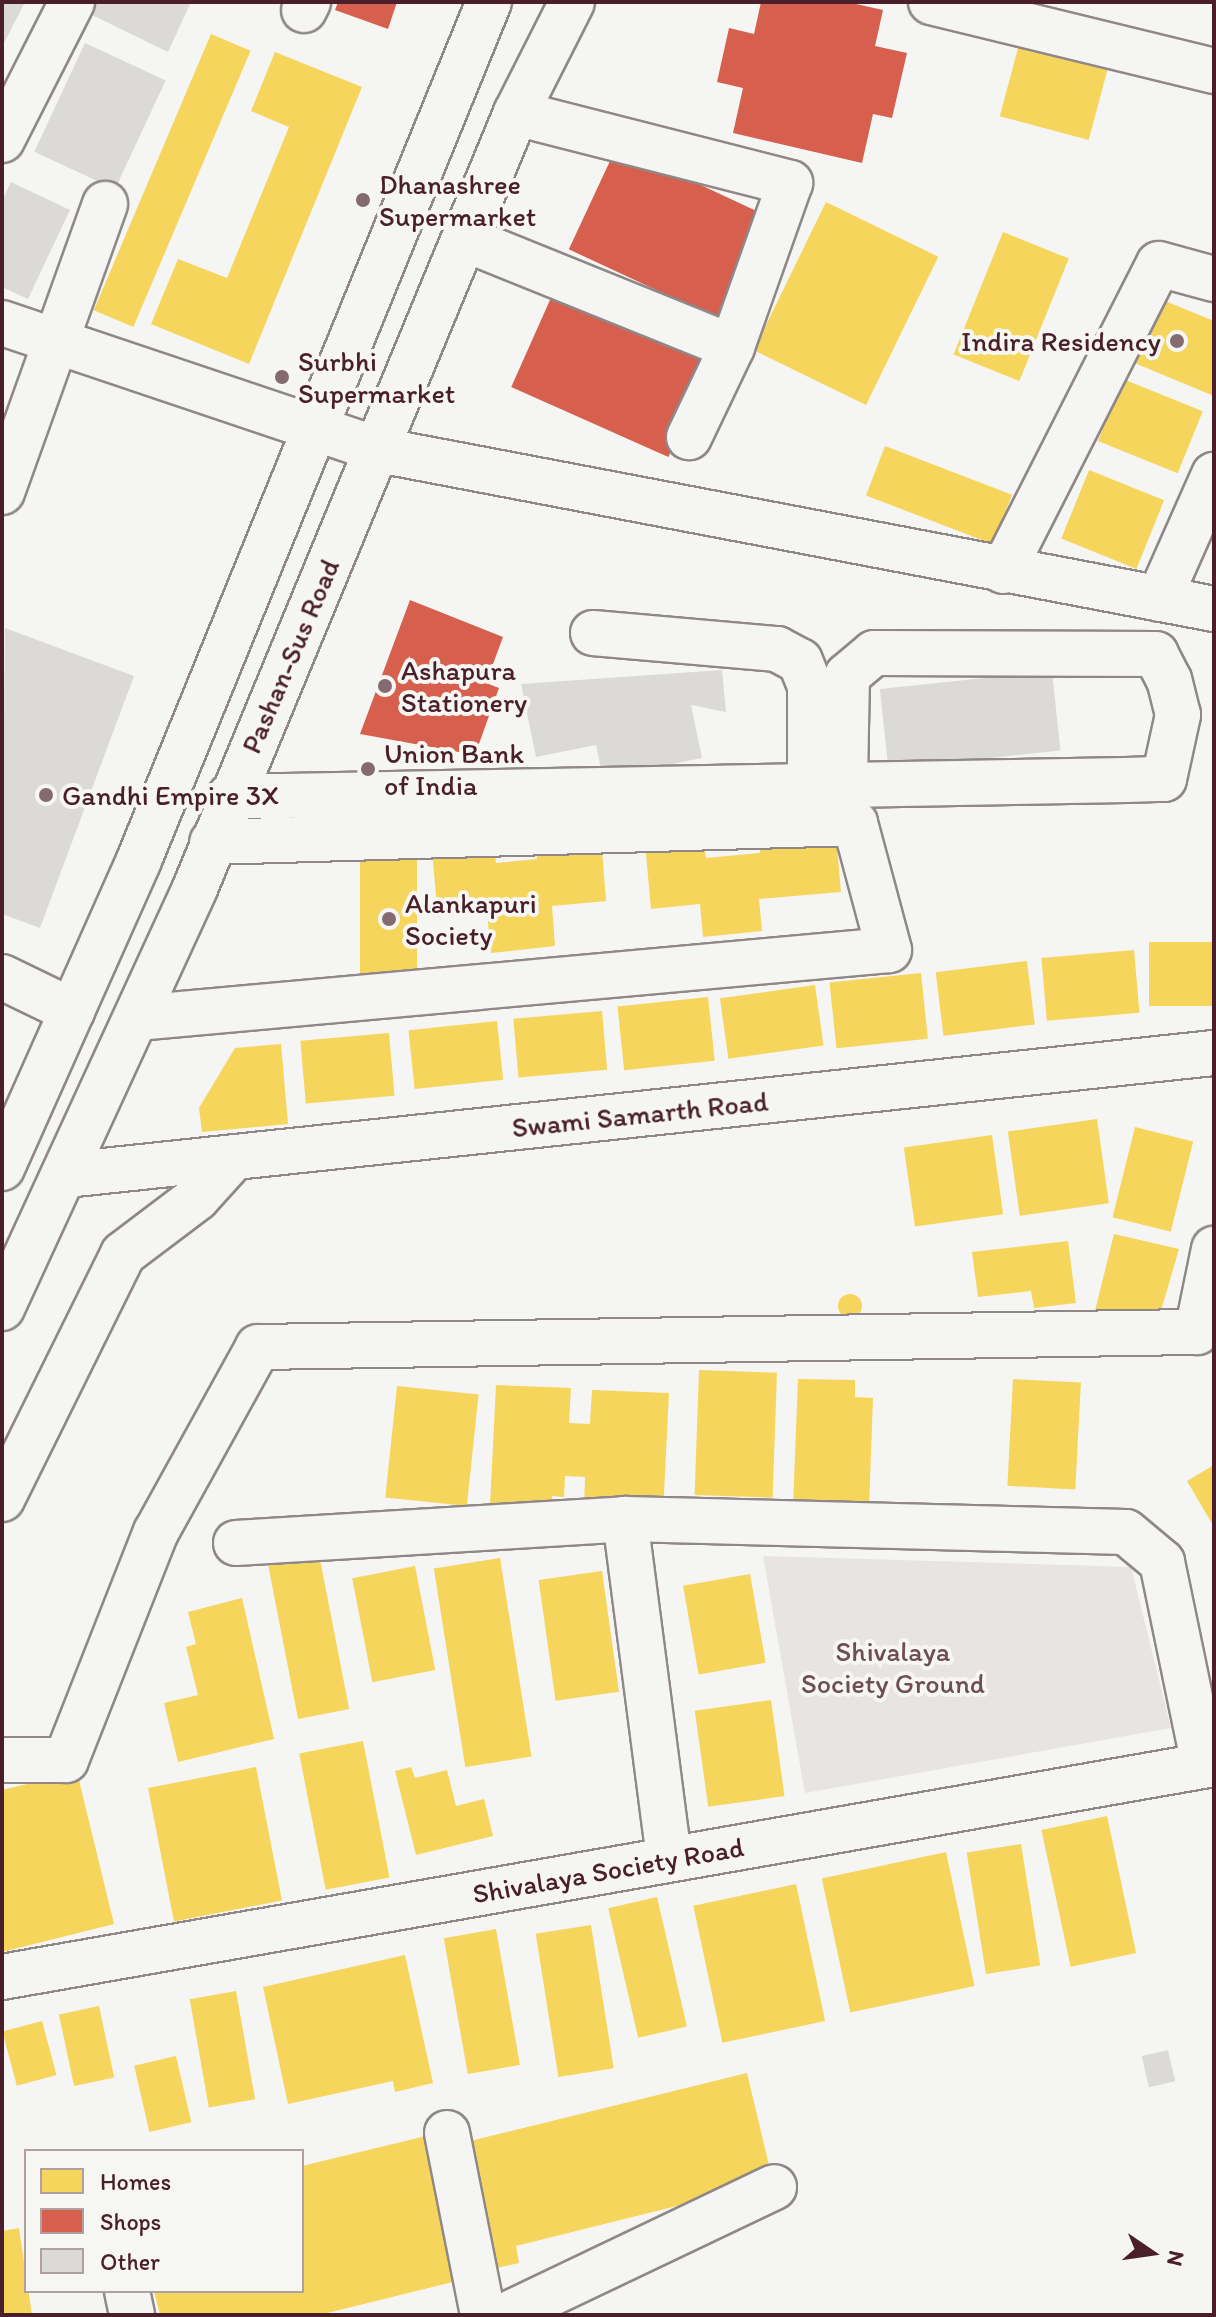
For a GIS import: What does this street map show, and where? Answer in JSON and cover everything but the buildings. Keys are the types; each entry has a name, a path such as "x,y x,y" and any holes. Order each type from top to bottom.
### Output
{"street":[{"path":"2,140 72,2"},
{"path":"5,1156 72,1011 489,2"},
{"name":"Pashan-Sus Road","path":"2,1308 137,1018 379,450 516,113 572,2"},
{"path":"931,2 1214,71"},
{"path":"516,113 790,183 732,347 689,437"},
{"path":"2,492 53,340 105,204"},
{"path":"465,239 732,347"},
{"path":"1003,571 1159,264 1214,279"},
{"path":"2,323 379,450 1214,609"},
{"path":"1159,599 1214,475"},
{"path":"593,633 777,649 800,661 810,686 828,785"},
{"path":"230,796 1164,779 1178,715 1169,680 1156,654 874,653 847,676 828,785"},
{"path":"137,1018 889,950 855,823 212,842"},
{"path":"2,977 72,1011"},
{"name":"Swami Samarth Road","path":"66,1175 1214,1053"},
{"path":"2,1499 123,1254 197,1198 234,1157"},
{"path":"2,1760 66,1760 156,1532 258,1347 1197,1332 1214,1249"},
{"path":"236,1543 625,1519 1126,1532 1162,1562 1209,1764"},
{"path":"625,1519 651,1862"},
{"name":"Shivalaya Society Road","path":"2,1977 1209,1764"},
{"path":"447,2133 483,2315"},
{"path":"506,2315 774,2187"},
{"path":"127,2293 132,2315"}],"green space":[{"name":"Shivalaya Society Ground","path":"763,1556 1131,1567 1171,1728 805,1793"}],"place":[{"name":"Dhanashree Supermarket","path":"363,200"},
{"name":"Indira Residency","path":"1177,341"},
{"name":"Surbhi Supermarket","path":"282,377"},
{"name":"Ashapura Stationery","path":"385,686"},
{"name":"Union Bank of India","path":"368,769"},
{"name":"Gandhi Empire 3X","path":"46,795"},
{"name":"Alankapuri Society","path":"389,919"}]}
